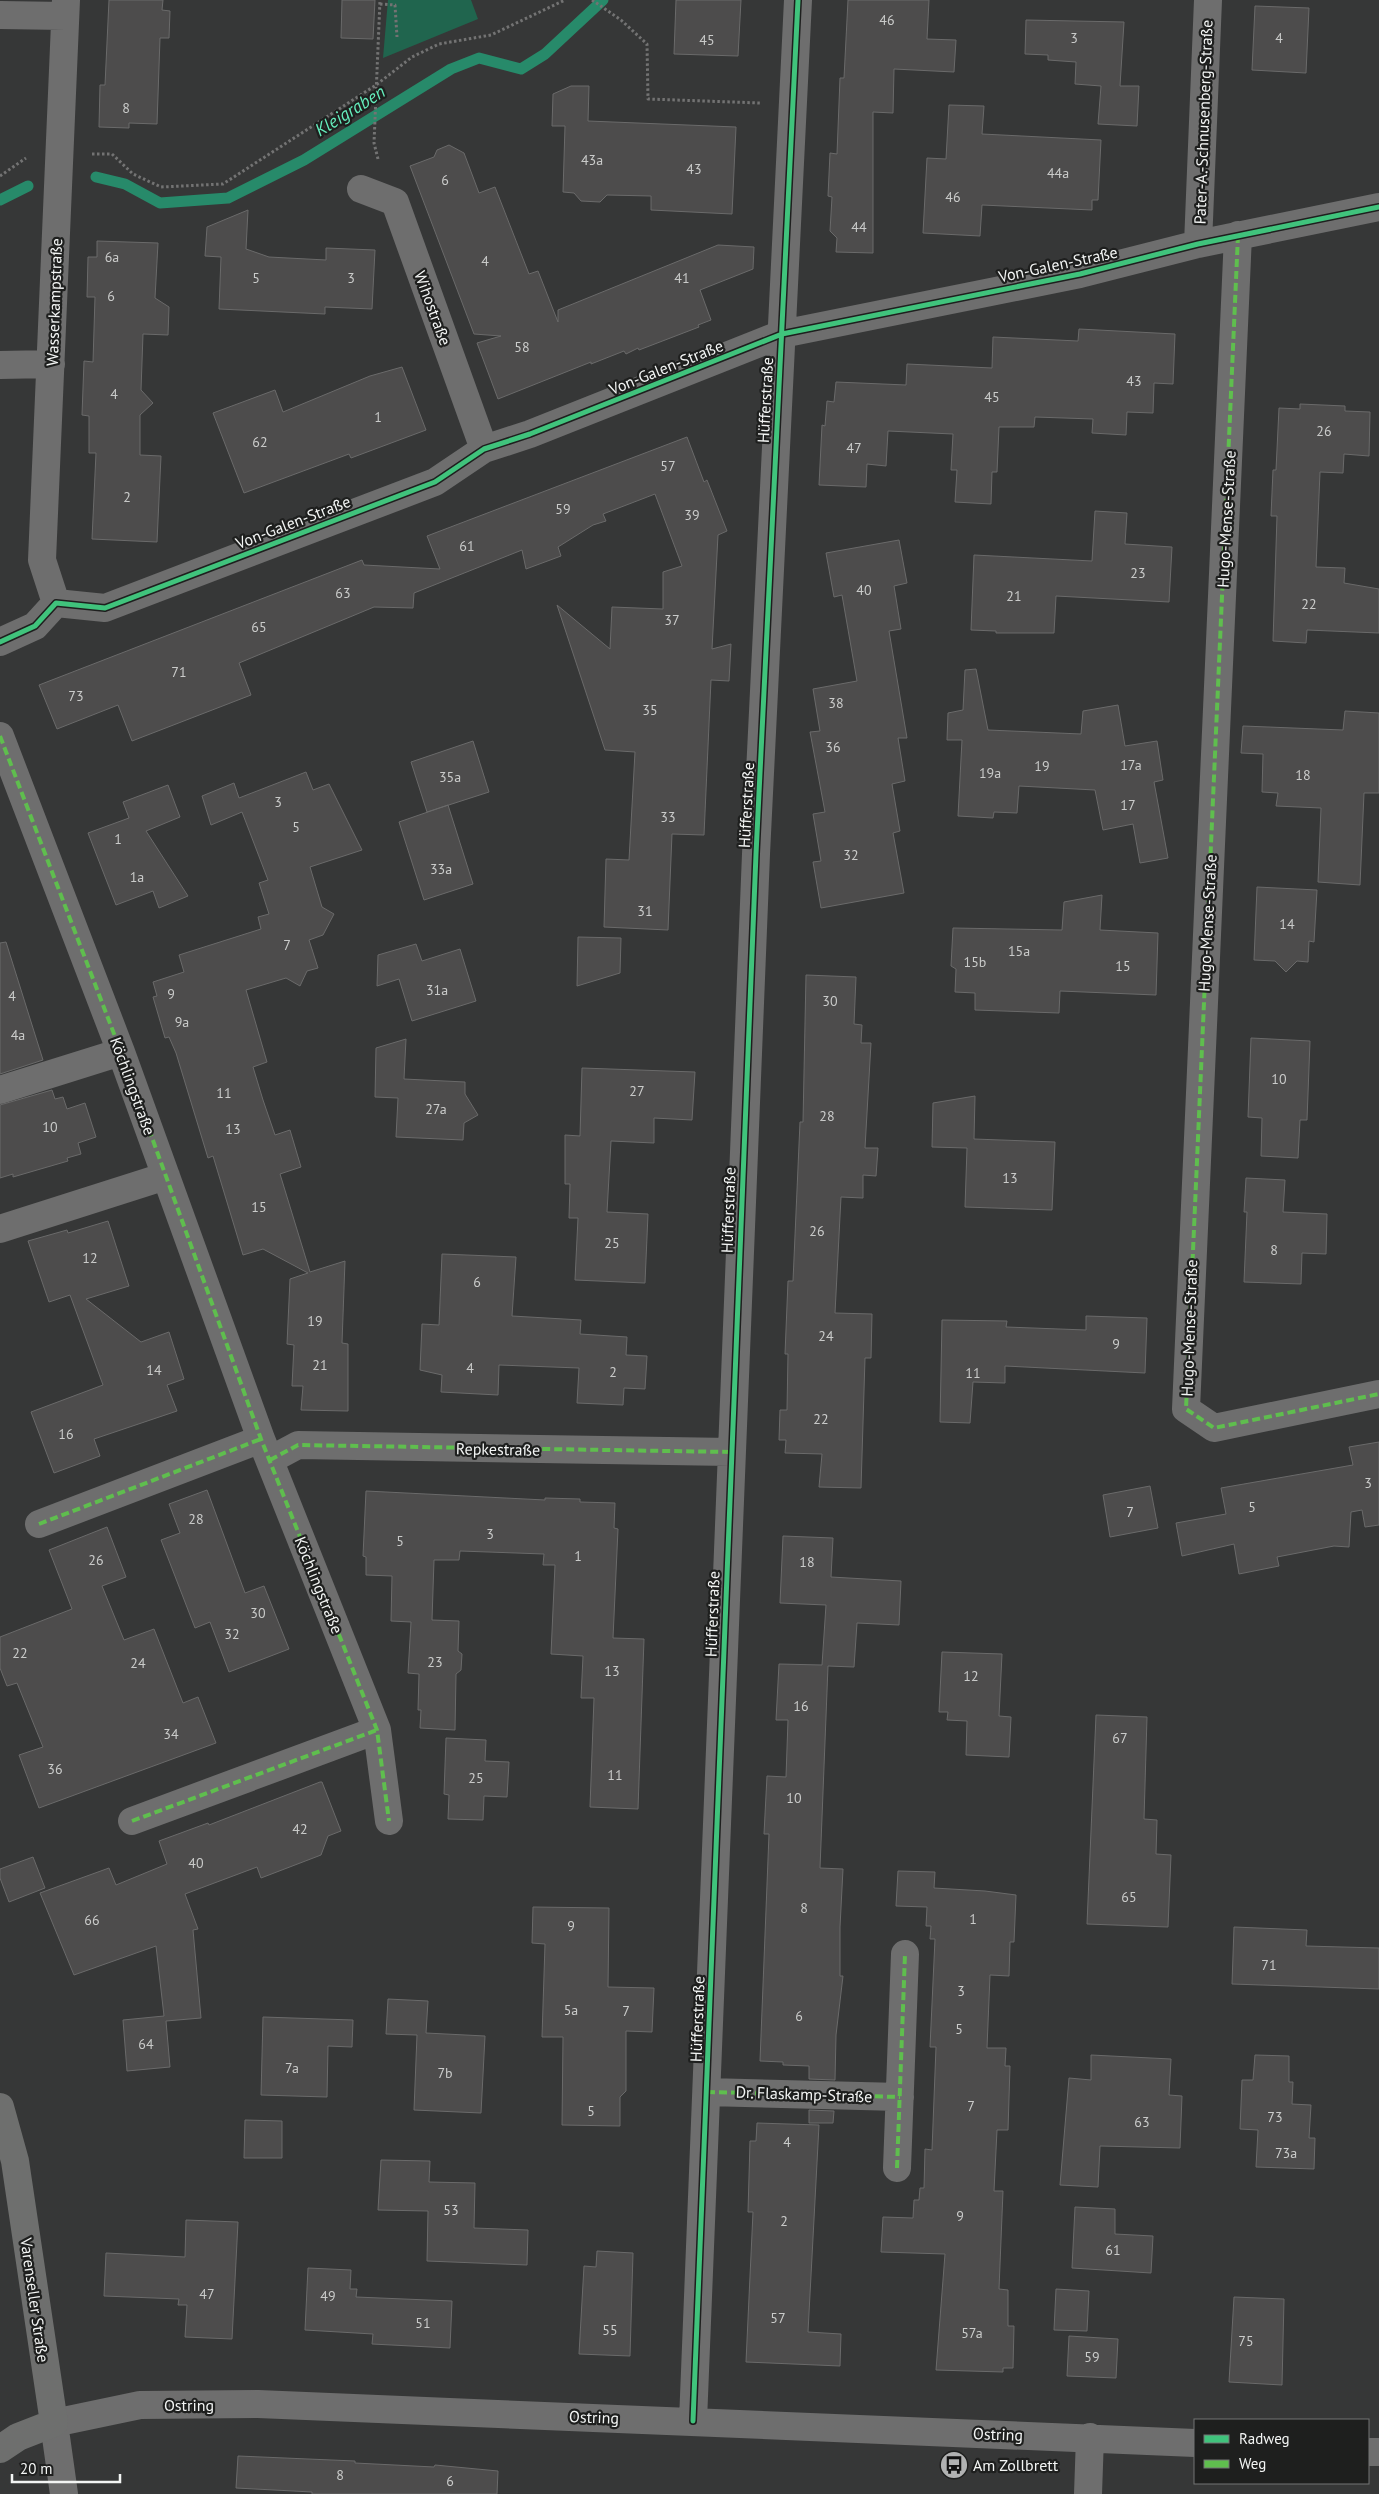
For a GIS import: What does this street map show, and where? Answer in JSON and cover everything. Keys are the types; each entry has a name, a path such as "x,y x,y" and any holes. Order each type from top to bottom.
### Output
{"main road":[{"name":"Varenseller Straße","path":"0,2107 15,2160 54,2423"},
{"name":"Ostring","path":"0,2449 18,2437 54,2423"}],"street":[{"name":"Hüfferstraße","path":"693,2421 756,854 798,0"},
{"name":"Pater-A.-Schnusenberg-Straße","path":"1198,244 1208,0"},
{"path":"0,15 65,8"},
{"name":"Wasserkampstraße","path":"56,603 42,560 65,8"},
{"name":"Wihostraße","path":"361,189 395,202 484,449"},
{"name":"Von-Galen-Straße","path":"56,603 105,608 435,482 484,449 530,434 782,334 1080,274 1238,235 1379,207"},
{"name":"Hugo-Mense-Straße","path":"1238,235 1186,1409 1214,1428 1379,1394"},
{"path":"0,365 51,364"},
{"path":"0,642 35,626 56,603"},
{"name":"Köchlingstraße","path":"0,736 121,1052 265,1450 377,1730 389,1822"},
{"path":"0,1090 121,1052"},
{"path":"0,1229 166,1176"},
{"name":"Repkestraße","path":"265,1450 298,1445 731,1452"},
{"path":"39,1524 265,1450"},
{"path":"132,1821 377,1730"},
{"path":"898,2168 905,1954"},
{"name":"Dr. Flaskamp-Straße","path":"707,2092 900,2097"},
{"name":"Ostring","path":"54,2423 140,2405 258,2404 1194,2443"},
{"name":"Varenseller Straße","path":"54,2423 64,2494"},
{"path":"1088,2494 1090,2438"}],"path":[{"path":"60,153 112,154 133,174 161,187 224,184 376,85 412,57 439,44 490,35 565,0"},
{"path":"592,0 621,20 647,44 648,99 793,105"},
{"path":"374,143 380,2 395,5 397,37"}],"green space":[{"path":"388,0 471,0 478,19 383,58"}],"building":[{"path":"109,0 163,0 162,10 170,11 169,38 160,38 157,124 129,123 129,128 99,127 100,85 105,85"},
{"path":"342,0 375,0 373,39 341,38"},
{"path":"676,0 741,0 738,56 674,54"},
{"path":"848,0 929,0 927,39 956,40 954,72 894,69 893,113 873,112 873,253 836,252 837,238 830,231 832,197 828,196 830,153 837,154 840,78 844,78"},
{"path":"1255,6 1309,8 1306,73 1252,70"},
{"path":"1026,20 1124,22 1120,86 1139,86 1137,126 1098,124 1101,86 1075,84 1076,62 1048,60 1048,55 1025,54"},
{"path":"571,86 589,86 588,121 736,127 732,214 651,210 651,196 607,195 600,202 581,201 574,193 563,192 565,126 552,126 553,94"},
{"path":"949,105 984,106 982,134 1101,140 1098,200 1092,200 1092,210 982,205 980,236 923,233 927,158 946,159"},
{"path":"449,145 464,153 479,193 495,187 529,274 538,271 558,322 558,310 718,245 754,247 753,269 700,290 711,320 698,325 699,327 639,350 638,348 626,354 624,351 591,364 591,362 498,399 477,343 501,336 474,334 410,166 434,157 437,150"},
{"path":"248,210 246,249 269,257 326,260 326,248 375,250 372,309 325,307 325,314 219,309 221,257 205,256 207,227"},
{"path":"97,241 158,243 155,298 169,307 168,335 143,334 141,390 153,403 140,415 140,455 161,456 157,542 92,539 96,453 89,453 89,416 82,415 84,361 93,362 95,297 87,297 88,257 97,257"},
{"path":"1079,329 1175,334 1173,384 1154,383 1153,413 1127,412 1126,435 1092,433 1093,419 1035,417 1034,427 999,427 997,472 992,472 991,504 955,502 957,470 951,470 953,434 888,431 886,466 867,464 866,487 819,485 822,425 825,426 827,401 834,402 836,382 906,385 907,364 992,368 993,337 1078,341"},
{"path":"402,367 426,430 351,458 349,454 244,493 213,413 275,390 283,412 370,376"},
{"path":"1300,404 1345,406 1345,411 1370,412 1369,456 1344,454 1343,473 1320,472 1316,567 1345,568 1344,583 1379,589 1379,633 1307,630 1306,643 1273,641 1277,516 1271,516 1273,470 1276,470 1279,408 1300,409"},
{"path":"687,437 704,482 707,480 727,531 718,535 712,649 731,644 729,681 711,680 704,835 672,834 668,930 604,927 606,859 629,860 635,752 605,750 557,605 610,649 612,607 663,609 663,572 682,566 655,494 603,514 606,521 593,525 558,547 561,556 526,569 522,550 414,593 413,608 374,607 239,663 251,695 132,741 118,705 57,729 39,685 362,560 364,565 440,569 427,536"},
{"path":"1095,511 1127,513 1125,544 1172,547 1169,602 1056,596 1054,633 996,633 996,631 971,630 974,555 1092,561"},
{"path":"899,540 907,583 894,586 901,629 889,631 907,738 898,738 905,781 892,784 900,831 893,833 904,893 821,908 813,862 821,861 813,814 825,812 810,732 820,731 813,689 857,681 842,595 834,597 826,553"},
{"path":"976,669 988,730 1081,734 1083,711 1118,705 1125,746 1157,741 1163,780 1154,782 1168,858 1140,863 1133,824 1103,830 1095,790 1019,786 1017,813 994,812 993,818 958,816 962,740 947,740 948,713 963,710 965,670"},
{"path":"1345,711 1379,713 1379,793 1364,793 1360,885 1318,882 1321,808 1276,806 1278,793 1262,792 1263,754 1241,753 1243,726 1343,730"},
{"path":"473,741 489,792 427,812 411,762"},
{"path":"306,772 313,790 329,784 362,850 310,867 322,907 334,914 323,935 309,940 318,968 307,971 300,986 286,978 246,990 267,1062 253,1067 263,1100 275,1135 290,1130 301,1167 280,1174 310,1272 345,1261 342,1343 348,1344 348,1411 301,1410 303,1386 292,1386 294,1345 287,1344 290,1279 308,1273 263,1249 243,1255 213,1156 208,1158 176,1053 169,1037 165,1038 153,997 157,996 153,982 184,972 179,955 261,929 258,917 269,914 259,883 268,880 242,812 211,825 202,796 234,783 239,798"},
{"path":"168,785 180,817 146,831 188,896 159,908 153,891 116,905 88,833 129,818 123,802"},
{"path":"448,805 473,884 424,900 399,822"},
{"path":"1257,887 1317,890 1314,942 1309,941 1308,962 1297,961 1286,972 1275,961 1254,960"},
{"path":"1102,895 1100,930 1158,933 1156,995 1060,991 1059,1013 975,1010 975,993 955,992 956,969 951,966 953,928 1062,930 1064,902"},
{"path":"578,937 621,938 620,973 577,986"},
{"path":"6,942 43,1060 0,1074 0,943"},
{"path":"416,944 422,961 460,949 476,1001 412,1021 399,979 377,986 378,955"},
{"path":"806,975 856,977 854,1024 862,1025 861,1043 871,1043 865,1148 878,1148 876,1176 863,1175 863,1198 841,1197 835,1313 872,1314 871,1358 865,1358 861,1488 819,1487 822,1454 785,1453 786,1440 779,1440 780,1410 787,1410 788,1354 785,1354 788,1281 793,1281 800,1122 803,1122"},
{"path":"1251,1038 1310,1041 1307,1120 1300,1120 1298,1158 1261,1156 1262,1118 1248,1117"},
{"path":"406,1039 404,1079 465,1082 465,1094 478,1115 464,1123 463,1140 396,1137 398,1098 375,1097 376,1048"},
{"path":"582,1068 695,1072 692,1120 654,1118 654,1143 611,1141 607,1212 648,1214 645,1283 575,1280 578,1218 569,1218 570,1184 565,1184 565,1135 580,1136"},
{"path":"52,1090 55,1099 63,1097 67,1109 85,1103 96,1137 78,1143 81,1154 67,1158 68,1161 13,1177 13,1174 0,1178 0,1105"},
{"path":"975,1096 974,1139 1055,1142 1052,1210 965,1207 967,1148 932,1147 933,1103"},
{"path":"1246,1178 1285,1180 1283,1212 1327,1214 1326,1254 1302,1253 1301,1284 1244,1282 1247,1212 1244,1212"},
{"path":"108,1221 129,1286 86,1299 141,1342 169,1332 184,1379 167,1385 177,1411 94,1439 100,1456 54,1473 31,1412 103,1385 70,1295 49,1302 28,1241 67,1230 68,1233"},
{"path":"442,1254 516,1257 512,1316 581,1320 580,1334 627,1337 626,1355 647,1356 645,1389 624,1388 623,1405 577,1403 579,1368 499,1365 498,1395 441,1392 442,1375 420,1370 422,1324 439,1325"},
{"path":"1086,1316 1147,1318 1145,1373 1005,1366 1005,1383 973,1382 970,1423 940,1422 942,1320 1007,1321 1006,1327 1086,1330"},
{"path":"1379,1442 1379,1525 1365,1527 1362,1510 1351,1512 1349,1547 1334,1546 1277,1557 1279,1566 1239,1574 1234,1544 1182,1556 1176,1523 1226,1514 1221,1488 1353,1465 1349,1447"},
{"path":"1150,1486 1158,1528 1110,1537 1103,1495"},
{"path":"207,1490 245,1593 264,1586 289,1649 229,1672 210,1622 195,1628 161,1540 180,1533 169,1504"},
{"path":"366,1491 545,1500 545,1498 580,1499 580,1502 615,1503 614,1528 618,1529 613,1638 644,1639 638,1809 590,1807 594,1698 581,1698 583,1656 551,1654 555,1565 543,1565 544,1554 460,1551 459,1560 434,1560 432,1620 459,1621 458,1651 462,1654 461,1670 456,1674 455,1730 420,1728 421,1710 418,1710 419,1674 408,1673 411,1622 391,1621 392,1576 366,1575 366,1557 363,1556"},
{"path":"107,1527 126,1577 102,1586 124,1640 154,1629 183,1703 198,1697 216,1743 39,1808 19,1755 43,1747 17,1683 7,1686 0,1668 0,1637 72,1609 49,1550"},
{"path":"783,1536 833,1538 831,1577 901,1581 899,1625 857,1623 854,1667 828,1666 820,1868 843,1869 840,1976 843,1976 836,2035 835,2080 809,2079 809,2066 783,2065 783,2062 760,2061 769,1834 764,1834 767,1776 786,1777 788,1720 776,1720 779,1664 822,1665 826,1605 780,1603"},
{"path":"942,1652 1002,1654 999,1716 1011,1717 1009,1757 966,1755 967,1721 947,1720 948,1712 939,1712"},
{"path":"1096,1715 1147,1717 1144,1819 1157,1820 1156,1854 1171,1855 1168,1927 1087,1924"},
{"path":"446,1738 486,1740 485,1761 509,1762 507,1797 484,1796 483,1820 448,1819 449,1795 444,1794"},
{"path":"322,1782 341,1831 328,1836 321,1855 261,1878 257,1867 185,1894 198,1929 193,1930 201,2018 166,2021 170,2067 127,2071 123,2020 164,2016 156,1946 74,1975 40,1893 109,1868 116,1885 167,1864 159,1841 208,1823 209,1825"},
{"path":"33,1857 45,1888 9,1902 0,1878 0,1869"},
{"path":"898,1871 935,1872 934,1888 1016,1895 1014,1942 1010,1942 1009,1976 990,1975 987,2048 1006,2048 1005,2066 1010,2066 1008,2130 997,2130 994,2191 1003,2191 999,2289 1008,2290 1008,2326 1014,2326 1013,2368 1003,2368 1003,2372 936,2370 945,2254 881,2252 883,2217 913,2218 914,2200 919,2200 920,2188 924,2188 925,2149 932,2150 936,2047 930,2047 935,1939 930,1939 931,1926 926,1926 927,1907 896,1906"},
{"path":"533,1907 609,1908 608,1987 654,1988 652,2032 626,2031 626,2091 620,2097 620,2126 562,2125 563,2037 542,2037 545,1944 532,1943"},
{"path":"1234,1927 1307,1930 1306,1946 1379,1948 1379,1989 1232,1984"},
{"path":"388,1999 428,2001 426,2033 485,2036 481,2113 414,2110 417,2035 386,2034"},
{"path":"263,2017 353,2020 352,2047 328,2046 327,2097 261,2095"},
{"path":"1091,2055 1171,2059 1169,2095 1182,2096 1180,2148 1100,2146 1098,2187 1060,2185 1069,2078 1091,2080"},
{"path":"1255,2055 1289,2056 1289,2082 1293,2082 1292,2104 1311,2105 1309,2138 1315,2138 1314,2169 1256,2167 1258,2130 1240,2129 1242,2080 1253,2080"},
{"path":"809,2110 834,2111 833,2123 809,2123"},
{"path":"245,2120 282,2121 282,2158 244,2158"},
{"path":"757,2123 819,2125 808,2332 841,2334 840,2366 746,2362 753,2212 748,2212 750,2141 756,2141"},
{"path":"381,2160 430,2161 429,2182 475,2183 474,2228 528,2230 527,2265 427,2261 428,2211 378,2210"},
{"path":"1075,2207 1115,2209 1115,2234 1153,2236 1151,2273 1072,2268"},
{"path":"186,2220 238,2222 232,2339 185,2337 187,2305 178,2305 179,2299 104,2296 106,2253 185,2257"},
{"path":"597,2251 633,2253 630,2356 579,2354 584,2266 596,2267"},
{"path":"308,2268 351,2270 350,2289 357,2289 356,2297 452,2301 450,2348 372,2344 373,2334 305,2330"},
{"path":"1056,2289 1089,2291 1087,2331 1054,2330"},
{"path":"1234,2297 1284,2299 1282,2385 1229,2382"},
{"path":"1069,2336 1118,2339 1116,2378 1067,2376"},
{"path":"238,2456 355,2461 355,2463 434,2467 435,2465 498,2471 497,2494 312,2494 312,2492 236,2488"}],"waterway":[{"name":"Kleigraben","path":"96,177 125,184 160,203 228,198 304,160 451,69 479,58 521,69 545,54 603,0"},
{"name":"Kleigraben","path":"0,200 28,186"}],"marked path":[{"path":"1238,235 1186,1409 1214,1428 1379,1394"},
{"path":"0,736 121,1052 261,1439 377,1730 389,1821"},
{"path":"39,1524 261,1439"},
{"path":"270,1460 298,1445 731,1452"},
{"path":"132,1821 377,1730"},
{"path":"897,2168 905,1954"},
{"path":"707,2092 900,2097"}],"cycle path":[{"path":"693,2421 756,854 798,0"},
{"path":"0,642 35,626 56,603 105,608 435,482 484,449 530,434 782,334 1080,274 1198,244 1379,207"}],"place":[{"name":"Am Zollbrett","path":"954,2465"}]}
